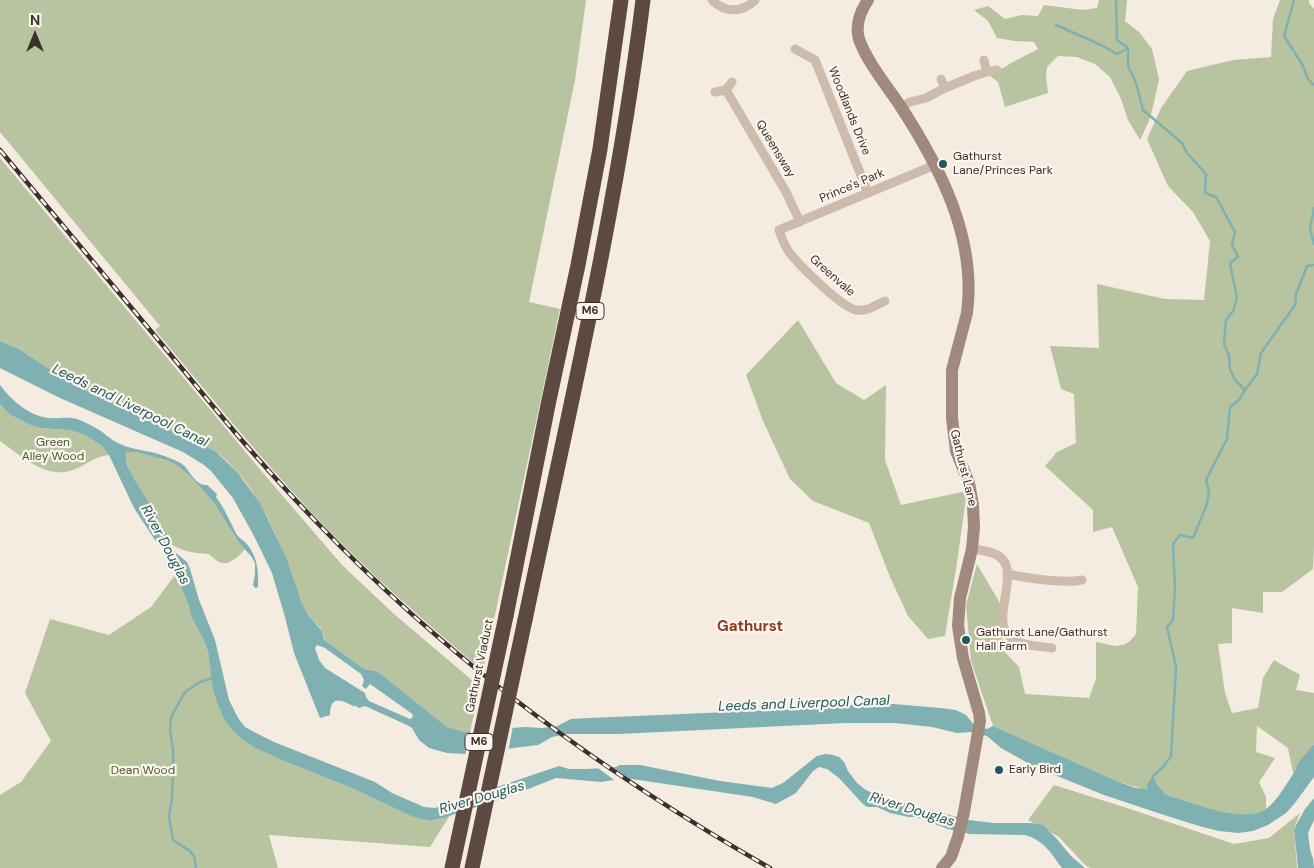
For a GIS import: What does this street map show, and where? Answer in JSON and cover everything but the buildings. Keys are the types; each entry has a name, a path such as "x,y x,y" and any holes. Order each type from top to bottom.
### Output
{"highway":[{"name":"Gathurst Viaduct","path":"452,868 578,265 600,149 621,0"},
{"name":"M6","path":"472,868 616,179 644,0"}],"main road":[{"name":"Gathurst Lane","path":"868,0 858,20 859,40 935,165 960,226 968,261 967,313 952,370 951,399 954,443 969,483 974,527 972,549 960,598 958,626 962,653 979,713 978,731 964,812 955,848 951,857 942,868"}],"street":[{"path":"712,0 725,9 735,10 746,7 755,0"},
{"name":"Woodlands Drive","path":"795,48 815,60 868,193"},
{"path":"984,60 987,72"},
{"path":"901,107 974,76 997,70"},
{"path":"941,79 945,88"},
{"path":"715,92 726,90 732,82"},
{"name":"Queensway","path":"726,90 786,192 800,222"},
{"name":"Prince's Park","path":"779,230 935,165"},
{"name":"Greenvale","path":"779,230 788,251 802,267 842,303 850,308 865,310 885,300"},
{"path":"972,549 996,554 1005,562 1008,574 1003,622 1005,631 1010,638 1021,643 1052,648"},
{"path":"1008,574 1060,581 1082,580"}],"green space":[{"path":"0,0 586,0 575,80 529,302 560,309 483,671 373,574 290,489 231,422 155,330 160,326 0,132"},
{"path":"1099,0 1127,0 1125,21 1140,33 1152,49 1159,79 1149,121 1140,140 1128,120 1121,99 1110,77 1095,64 1077,57 1058,56 1047,67 1048,93 1005,107 998,82 990,76 1038,49 1034,42 997,38 988,21 974,10 988,6 1005,19 1022,15 1038,16 1044,5 1083,10 1097,8"},
{"path":"1280,0 1309,0 1314,9 1313,569 1282,592 1263,592 1263,613 1232,608 1232,643 1218,644 1225,693 1232,713 1258,708 1263,678 1274,660 1300,675 1296,690 1314,693 1314,744 1293,773 1288,748 1257,726 1256,752 1275,758 1259,782 1266,797 1266,809 1256,814 1237,815 1203,807 1165,794 1157,783 1148,789 1143,789 1119,782 993,726 971,661 966,605 977,564 1001,605 1003,650 1019,667 1025,694 1089,698 1096,679 1096,642 1115,646 1123,645 1129,642 1136,634 1138,587 1112,527 1093,532 1093,510 1045,466 1057,452 1076,443 1074,394 1061,389 1050,346 1099,348 1097,284 1165,299 1204,300 1210,241 1193,212 1168,186 1147,139 1161,108 1187,71 1233,60 1271,57 1273,19"},
{"path":"0,158 342,565 394,614 480,687 470,732 458,732 447,727 381,674 364,669 326,642 321,629 301,604 291,572 260,504 240,475 215,451 87,391 19,349 0,341"},
{"path":"798,320 836,383 864,400 886,385 885,460 901,505 967,491 945,636 928,639 908,616 890,577 869,523 813,501 790,479 763,421 746,375"},
{"name":"Green Alley Wood","path":"0,404 9,414 30,425 41,428 69,430 85,435 102,446 109,455 95,459 73,470 53,472 43,469 0,441"},
{"path":"136,452 169,461 190,476 215,504 239,543 245,549 240,555 230,562 223,563 208,554 186,551 166,541 165,534 156,515 136,484 126,461 125,454"},
{"name":"Dean Wood","path":"175,575 189,606 191,616 205,643 211,673 226,723 239,737 289,763 354,789 413,817 430,821 450,815 430,847 269,835 278,868 0,868 0,795 21,782 51,741 25,693 50,619 109,635 151,607"},
{"path":"1054,785 1234,844 1269,838 1300,813 1294,829 1297,868 1091,868 1086,866 1059,837 1028,820"}],"water":[{"name":"Leeds and Liverpool Canal","path":"0,341 19,349 87,391 215,451 238,473 260,503 286,557 302,604 309,616 322,631 324,640 364,669 381,674 447,727 463,732 525,727 542,728 557,726 571,719 894,704 956,710 966,715 974,725 987,729 993,726 1119,782 1136,788 1148,789 1147,784 1152,777 1165,794 1207,808 1234,814 1257,813 1270,806 1290,779 1301,759 1314,744 1314,777 1286,813 1268,825 1253,831 1238,833 1199,826 1104,795 1035,767 1001,748 987,736 971,732 957,733 932,727 895,723 845,723 619,734 566,734 552,737 538,745 465,754 447,753 429,748 419,740 412,728 365,706 359,708 337,701 332,704 330,715 320,718 294,653 272,573 233,498 211,471 183,452 60,398 0,368","holes":["317,645 325,648 361,674 364,680 362,686 366,689 370,684 411,713 413,715 412,718 410,719 369,701 365,693 325,668 319,660 315,648"]},
{"name":"River Douglas","path":"0,385 15,402 35,415 50,418 77,419 95,427 125,446 156,453 182,464 199,483 207,485 217,494 216,497 237,535 253,553 258,569 258,587 255,588 253,585 255,563 251,556 239,543 215,504 190,476 169,461 136,452 125,454 127,465 134,479 166,534 166,541 187,562 190,569 199,600 215,640 229,700 238,718 245,727 274,742 375,782 392,793 424,807 435,808 559,766 569,769 587,769 616,767 620,765 640,765 720,781 772,788 783,783 817,756 833,755 839,757 844,762 857,783 878,796 968,820 1043,825 1071,856 1085,868 1062,868 1041,843 1024,835 970,834 948,829 916,817 890,813 877,807 867,807 839,778 827,769 819,767 813,771 796,793 776,804 753,797 632,779 601,782 556,778 513,795 430,821 413,817 354,789 289,763 256,748 239,737 226,723 213,689 208,652 191,616 189,606 171,565 160,545 134,508 109,455 102,446 85,435 69,430 41,428 30,425 9,414 0,404"},
{"path":"1314,798 1314,820 1308,833 1314,868 1298,868 1294,829 1305,809"}],"pier":[{"path":"513,726 508,752 465,756 471,729"},
{"path":"609,765 634,782 617,782 595,766"}],"waterway":[{"path":"1056,25 1117,54 1128,48 1117,40 1116,0"},
{"path":"1294,0 1284,36 1302,64 1308,79 1314,85"},
{"path":"1128,48 1128,66 1136,83 1143,110 1182,143 1187,153 1206,174 1205,193 1216,197 1235,232 1232,245 1238,257 1230,263 1237,298 1233,311 1226,320 1224,344 1229,356 1230,369 1235,380 1245,390 1239,400 1230,407 1227,439 1206,480 1209,491 1207,504 1193,538 1180,535 1173,544 1175,589 1173,620 1167,627 1176,667 1171,756 1153,776 1153,781"},
{"path":"1314,208 1310,229 1314,244"},
{"path":"1245,390 1257,374 1261,353 1295,305 1296,294 1307,266 1314,265"},
{"path":"196,868 194,856 190,851 173,840 169,816 173,772 173,750 170,731 171,717 185,692 200,682 213,678"}],"railway":[{"path":"0,150 253,453 340,546 389,593 439,638 544,722 655,798 770,868"}],"place":[{"name":"Gathurst Lane/Princes Park","path":"943,164"},
{"name":"Gathurst Lane/Gathurst Hall Farm","path":"966,640"},
{"name":"Early Bird","path":"999,770"}],"district":[{"name":"Gathurst","path":"750,627"}]}
